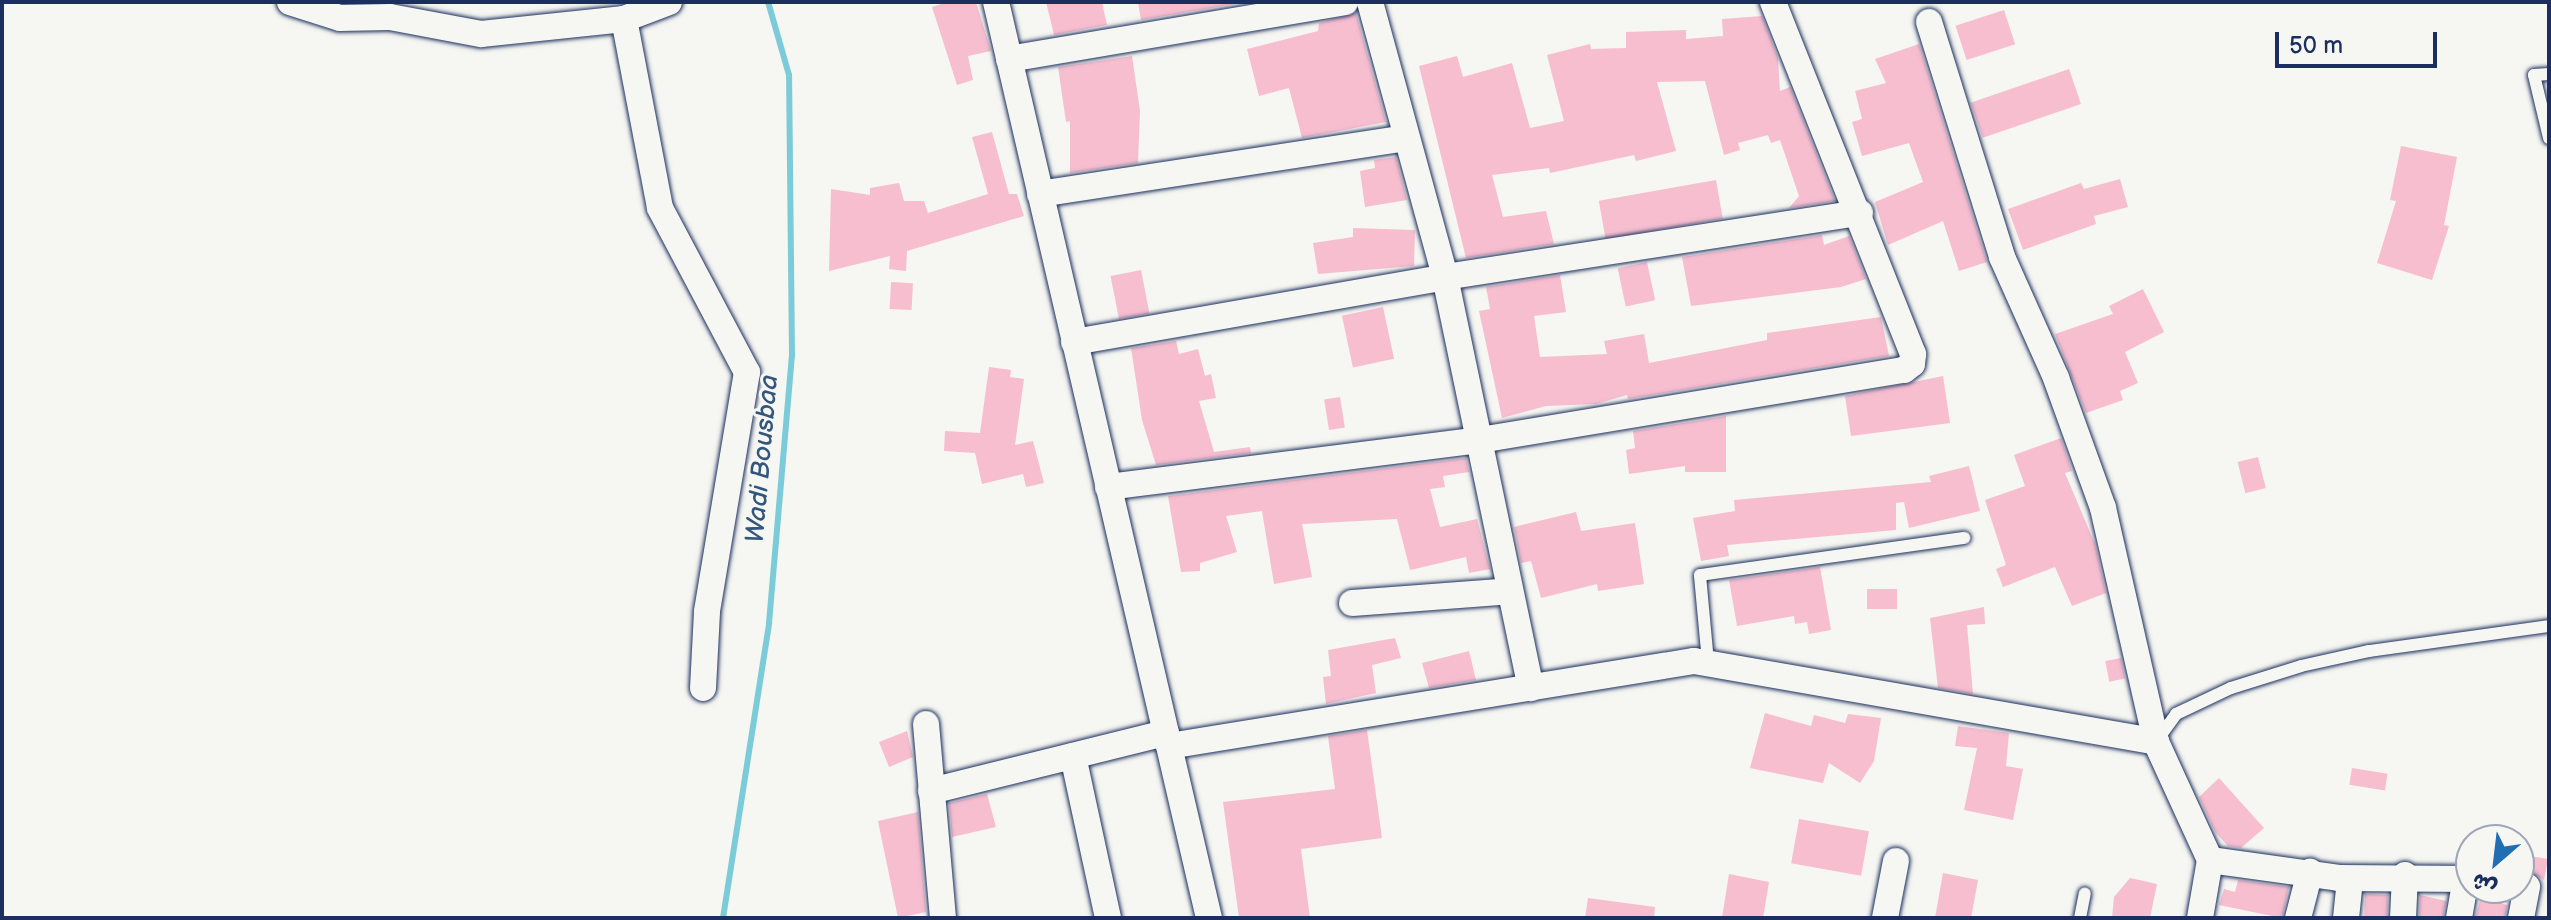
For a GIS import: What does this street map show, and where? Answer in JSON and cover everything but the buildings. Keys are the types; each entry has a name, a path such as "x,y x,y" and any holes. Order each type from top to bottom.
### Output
{"street":[{"path":"290,2 340,18 390,17 452,32 624,19 669,2"},
{"path":"996,2 1209,918"},
{"path":"1009,59 1345,2"},
{"path":"1370,2 1445,277 1531,688"},
{"path":"1108,487 1480,440 1904,370 1912,364 1913,354 1860,213 1773,2"},
{"path":"624,19 660,208 747,372 707,612 703,688"},
{"path":"1929,22 2002,257 2056,378 2103,508 2156,742 2210,860 2200,918"},
{"path":"1040,194 1406,138"},
{"path":"1074,342 1445,277 1860,213"},
{"path":"1352,603 1510,591"},
{"path":"931,791 1073,756 1168,740 1708,662 2156,742"},
{"path":"926,724 943,918"},
{"path":"1073,756 1108,918"},
{"path":"2210,860 2350,879 2405,875 2455,878"},
{"path":"1885,918 1896,861"},
{"path":"2298,918 2310,872"},
{"path":"2403,918 2405,875"},
{"path":"2346,918 2350,879"}],"lane":[{"path":"2549,74 2534,75 2549,138"},
{"path":"1708,662 1700,575 1964,538"},
{"path":"2156,742 2176,714 2231,688 2301,666 2369,651 2549,626"},
{"path":"2080,918 2085,893"}],"waterway":[{"name":"Wadi Bousbaa","path":"723,918 769,623 792,356 789,75 768,2"}]}
